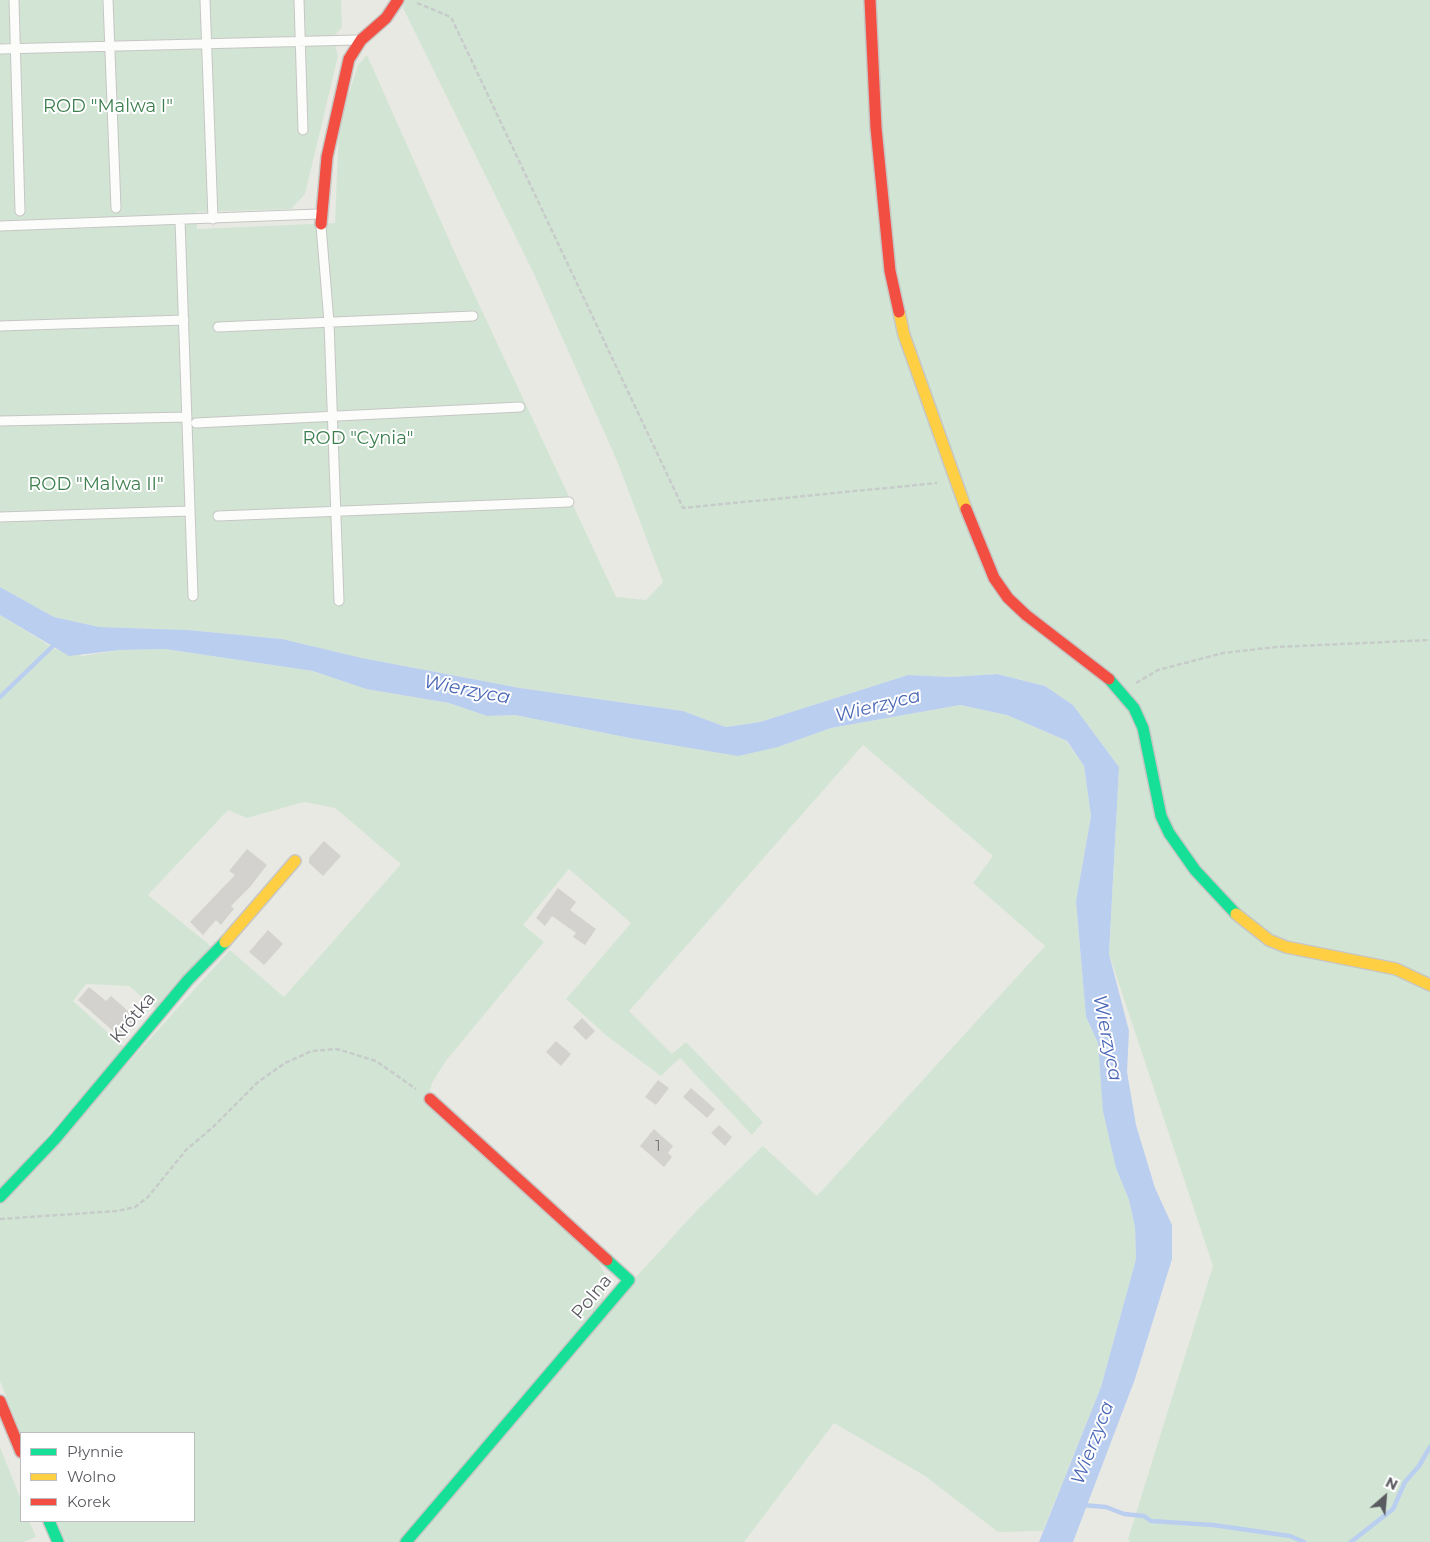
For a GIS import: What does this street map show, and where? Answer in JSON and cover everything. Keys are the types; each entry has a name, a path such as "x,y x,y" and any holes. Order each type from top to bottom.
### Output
{"street":[{"path":"321,219 327,158 339,96 349,58 361,40 386,18 398,0"},
{"path":"870,0 876,128 890,271 904,335 985,559 1008,598 1026,615 1109,678 1123,692 1134,708 1143,728 1156,797 1169,833 1195,870 1236,914 1269,940 1286,947 1396,969 1430,984"},
{"name":"Krótka","path":"0,1197 55,1139 158,1014 188,980 215,954 295,861"},
{"name":"Polna","path":"406,1542 629,1280 430,1099"},
{"path":"0,1401 20,1450"},
{"path":"50,1522 58,1542"}],"lane":[{"path":"14,0 20,211"},
{"path":"108,0 116,208"},
{"path":"204,0 212,219"},
{"path":"299,0 303,130"},
{"path":"0,49 361,40"},
{"path":"0,226 212,219 321,219 329,322 339,600"},
{"path":"180,220 193,596"},
{"path":"218,327 473,316"},
{"path":"0,326 184,320"},
{"path":"196,424 520,406"},
{"path":"0,421 187,417"},
{"path":"218,516 569,502"},
{"path":"0,517 189,512"}],"path":[{"path":"411,0 450,17 683,508 956,482"},
{"path":"1123,692 1158,670 1223,653 1276,647 1430,640"},
{"path":"0,1219 117,1211 134,1207 148,1197 186,1150 212,1128 258,1082 285,1063 312,1051 337,1048 376,1061 430,1099"}],"green space":[{"path":"0,0 341,0 342,27 334,36 338,56 305,194 291,209 196,212 197,229 335,223 339,125 358,65 367,55 454,251 616,597 646,600 663,582 617,461 534,274 403,8 405,0 1430,0 1430,1542 1131,1542 1128,1539 1213,1266 1109,954 1119,767 1073,705 1045,686 997,674 951,677 908,675 760,722 726,727 683,711 520,688 362,658 282,639 188,630 99,627 54,617 0,587"},
{"path":"0,615 55,649 83,656 120,650 165,649 313,671 366,689 449,703 487,716 515,715 679,746 778,747 831,728 960,705 1007,715 1066,741 1084,766 1091,816 1076,901 1086,1017 1098,1043 1116,1168 1129,1200 1135,1227 1136,1259 1101,1387 1043,1531 998,1532 925,1476 834,1423 744,1542 413,1542 637,1276 698,1209 763,1146 817,1196 1045,946 973,883 993,856 863,745 629,1011 672,1054 686,1042 763,1122 752,1135 680,1058 661,1076 607,1036 566,999 631,923 569,869 523,925 544,942 445,1062 432,1083 427,1103 596,1256 606,1277 603,1301 399,1542 66,1542 57,1522 195,1522 195,1432 21,1432 0,1381 0,1205 230,950 284,997 401,864 335,808 304,802 247,818 228,810 148,895 212,947 156,1009 129,986 86,984 73,1001 124,1047 0,1191"},
{"path":"0,1447 20,1497 20,1522 29,1522 36,1537 24,1542 0,1542"}],"water":[{"name":"Wierzyca","path":"0,587 54,617 99,627 188,630 282,639 362,658 520,688 683,711 726,727 760,722 908,675 951,677 997,674 1045,686 1073,705 1119,767 1109,954 1129,1031 1127,1072 1136,1125 1155,1188 1172,1225 1172,1259 1135,1379 1073,1542 1039,1542 1101,1387 1136,1259 1135,1227 1129,1200 1116,1168 1103,1111 1098,1043 1086,1017 1076,901 1091,816 1084,766 1067,741 1007,715 960,705 831,728 778,747 738,756 630,738 515,715 487,716 449,703 366,689 313,671 165,649 120,650 69,656 0,615"}],"building":[{"path":"324,841 341,856 323,876 309,863 309,858"},
{"path":"247,849 267,865 250,887 231,906 234,909 221,925 216,920 203,935 190,922 235,875 229,871"},
{"path":"558,888 576,902 570,910 596,929 585,945 573,937 576,933 552,916 545,926 536,918"},
{"path":"268,930 283,944 264,965 249,952"},
{"path":"89,987 106,1001 111,996 136,1018 122,1034 115,1029 113,1031 78,1000"},
{"path":"582,1018 595,1031 586,1040 573,1027"},
{"path":"556,1041 571,1054 561,1066 546,1052"},
{"path":"658,1080 669,1088 656,1105 645,1097"},
{"path":"691,1088 715,1109 707,1118 683,1097"},
{"path":"719,1125 732,1137 725,1146 711,1133"},
{"path":"654,1129 673,1146 668,1153 672,1157 664,1167 640,1146"}],"waterway":[{"path":"0,697 55,644"},
{"path":"1351,1542 1393,1509 1405,1482 1419,1466 1430,1447"},
{"path":"1081,1505 1106,1507 1124,1514 1144,1516 1151,1521 1213,1525 1290,1536 1304,1542"}],"traffic: fast":[{"path":"1109,679 1134,708 1143,728 1161,816 1169,833 1195,870 1236,914"},
{"path":"0,1197 55,1139 188,980 225,942"},
{"path":"406,1542 629,1280 607,1260"},
{"path":"49,1522 58,1542"}],"traffic: slow":[{"path":"899,312 904,335 966,509"},
{"path":"225,942 295,861"},
{"path":"1236,914 1269,940 1286,947 1396,969 1430,985"}],"traffic: jam":[{"path":"321,224 327,157 349,59 361,40 386,18 398,0"},
{"path":"870,0 876,128 890,271 899,312"},
{"path":"966,509 994,578 1008,598 1026,615 1109,679"},
{"path":"430,1099 607,1260"},
{"path":"0,1401 20,1450"}],"park label":[{"name":"ROD \"Malwa I\"","path":"108,107"},
{"name":"ROD \"Cynia\"","path":"358,439"},
{"name":"ROD \"Malwa II\"","path":"96,485"}]}
